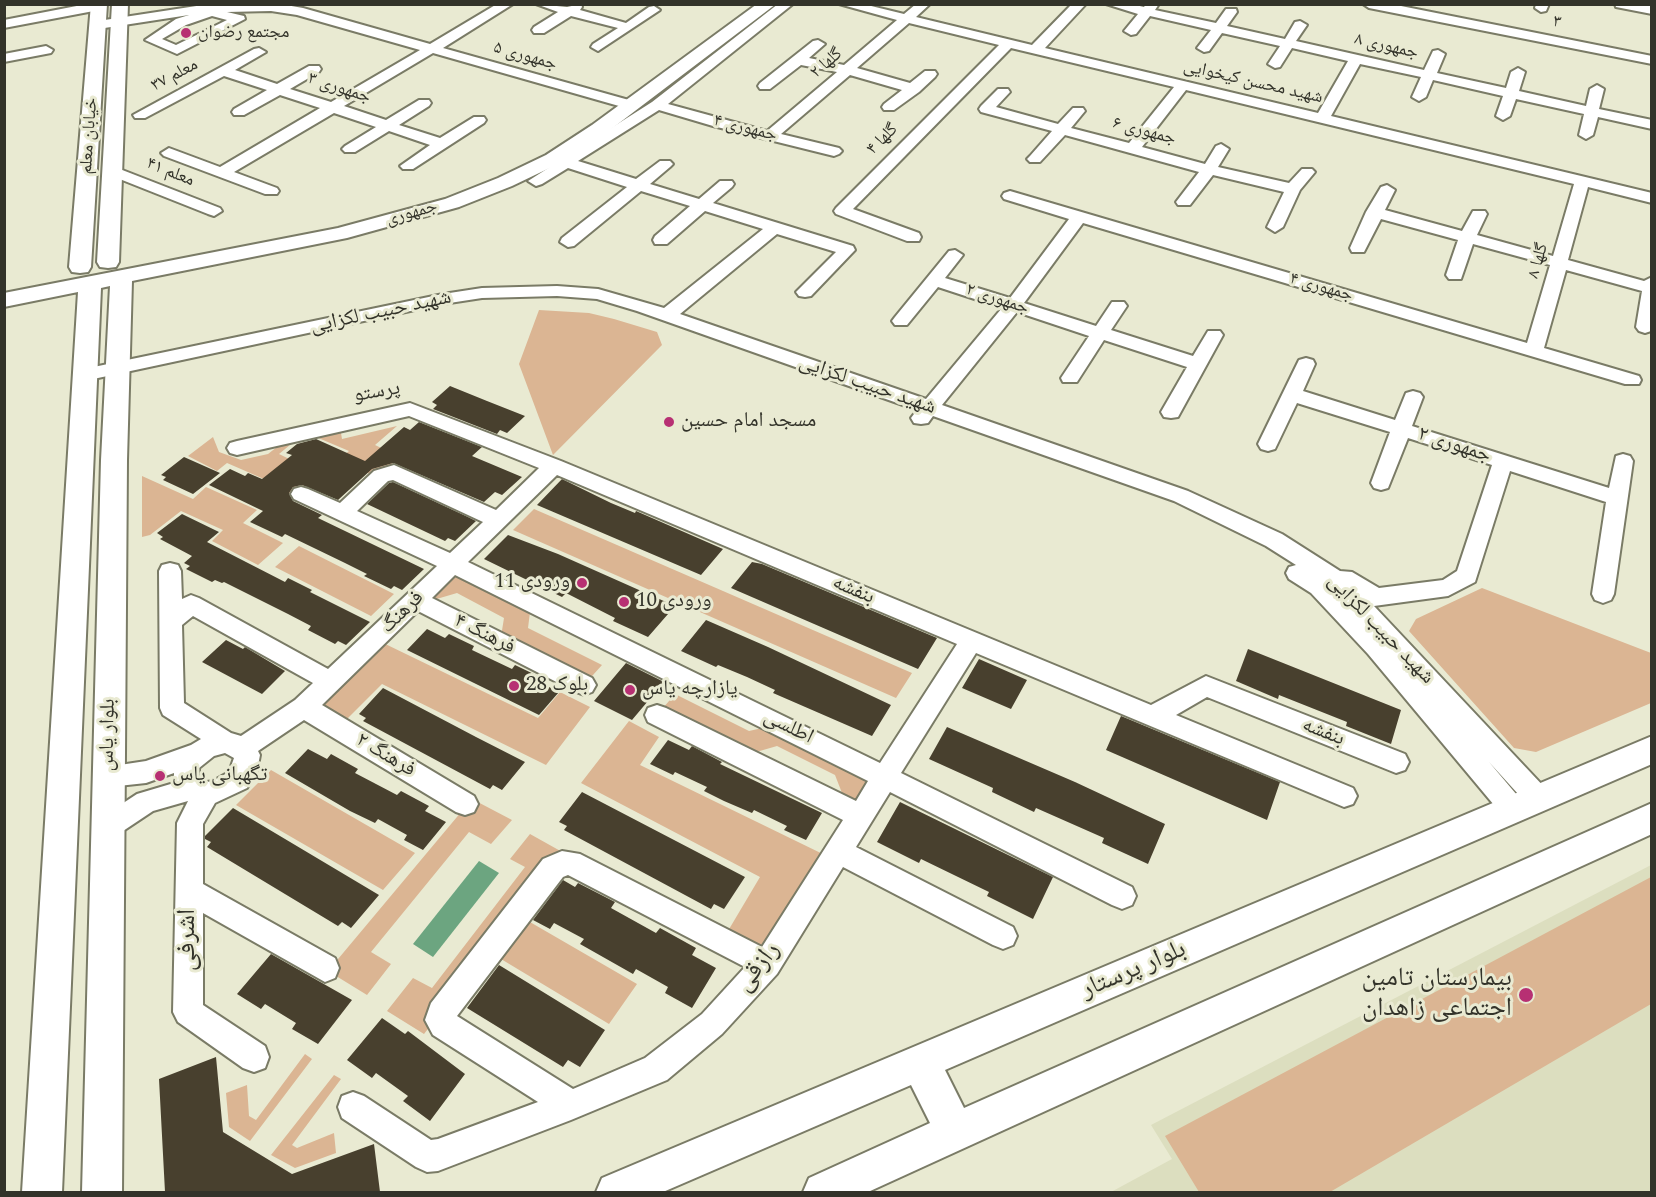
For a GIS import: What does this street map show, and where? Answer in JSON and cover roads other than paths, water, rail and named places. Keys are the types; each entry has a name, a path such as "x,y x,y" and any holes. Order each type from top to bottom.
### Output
{"main road":[{"path":"558,134 740,4"},
{"name":"جمهوری","path":"4,281 100,272 340,234 452,203 505,182 553,159 631,105 685,74 768,4"},
{"name":"خیابان معلم","path":"99,12 100,272"},
{"name":"خیابان معلم","path":"100,272 112,171 119,13"},
{"name":"جمهوری","path":"4,300 100,272 389,205 440,190 488,171 538,146"},
{"name":"بلوار یاس","path":"100,272 118,374 114,460 102,1192"},
{"name":"بلوار یاس","path":"42,1192 78,469 84,381 100,272"},
{"path":"78,469 114,460"},
{"name":"بلوار پرستار","path":"616,1192 1652,749"},
{"path":"823,1192 1652,818"},
{"path":"920,1062 956,1133"}],"street":[{"path":"221,172 507,4"},
{"path":"542,4 575,8 628,27"},
{"path":"536,181 657,105 685,74 788,4"},
{"name":"شهید محسن کیخوایی","path":"845,4 1652,198"},
{"name":"گلها ۲","path":"771,135 924,4"},
{"path":"1034,51 1080,4"},
{"name":"جمهوری ۸","path":"1112,4 1150,8 1219,28 1652,125"},
{"name":"۳","path":"1369,4 1652,60"},
{"path":"4,24 72,7 119,13 211,12 239,19 177,50 152,40 180,13"},
{"name":"جمهوری ۵","path":"180,13 238,7 271,7 298,11 432,49 595,108 631,105"},
{"path":"1618,7 1652,10"},
{"path":"539,30 575,8"},
{"path":"1131,31 1150,8"},
{"path":"598,47 654,10"},
{"path":"1204,48 1231,12"},
{"path":"1275,64 1300,24"},
{"path":"765,86 818,44"},
{"name":"گلها ۴","path":"913,237 842,211 1007,44"},
{"path":"4,58 46,50"},
{"name":"معلم ۳۷","path":"140,115 259,52"},
{"path":"1419,97 1438,54"},
{"path":"1322,119 1356,59"},
{"path":"798,60 849,70 914,89"},
{"path":"239,112 314,69"},
{"name":"جمهوری ۳","path":"223,71 442,144"},
{"path":"1503,116 1518,72"},
{"path":"889,107 930,74"},
{"path":"1132,149 1182,86"},
{"path":"1586,135 1597,88"},
{"name":"جمهوری ۶","path":"1004,92 986,109 1209,170 1293,189"},
{"path":"350,149 424,103"},
{"name":"جمهوری ۴","path":"657,105 713,122 834,151"},
{"path":"1035,159 1078,111"},
{"path":"408,166 479,120"},
{"path":"1184,202 1209,170 1221,149"},
{"path":"169,153 271,191"},
{"path":"568,163 847,250 805,292"},
{"path":"568,242 665,164"},
{"name":"معلم ۴۱","path":"112,171 214,211"},
{"path":"1275,227 1293,189 1307,172"},
{"name":"گلها ۸","path":"1534,351 1582,182"},
{"path":"661,240 726,184"},
{"path":"1358,248 1386,190"},
{"name":"جمهوری ۴","path":"1010,196 1632,380"},
{"path":"1374,212 1651,286 1645,327"},
{"path":"1455,275 1467,238 1479,214"},
{"path":"1079,217 1014,305 928,408 1224,505 1266,527 1357,587 1355,601 1448,588 1467,576 1503,461"},
{"path":"667,315 775,227"},
{"path":"901,321 955,255"},
{"name":"جمهوری ۲","path":"934,280 1197,364"},
{"name":"شهید حبیب لکزایی","path":"118,374 443,299 482,293 521,290 597,294 667,315 687,328"},
{"name":"شهید حبیب لکزایی","path":"84,381 482,303 519,300 591,304 687,328 928,408 1174,508 1264,550 1319,587 1355,601 1526,804"},
{"path":"1070,378 1118,306"},
{"path":"1171,412 1214,335"},
{"path":"1268,444 1306,364"},
{"name":"جمهوری ۲","path":"1292,394 1617,498"},
{"path":"1381,483 1413,397"},
{"name":"پرستو","path":"237,448 410,409 554,466"},
{"path":"1603,594 1623,461"},
{"name":"فرهنگ","path":"234,745 304,707 554,466"},
{"name":"بنفشه","path":"554,466 1344,796"},
{"path":"342,513 381,477 394,472 499,520"},
{"name":"اطلسی","path":"301,494 453,564 885,776 1122,896"},
{"path":"108,827 146,802 200,791 218,791 238,780 247,763 247,755 234,745 172,708 170,571"},
{"name":"فرهنگ ۴","path":"416,600 584,685"},
{"name":"شهید حبیب لکزایی","path":"1355,601 1376,647 1526,804"},
{"path":"170,622 191,604 331,682"},
{"name":"رازقی","path":"353,1107 427,1156 438,1155 571,1106 656,1069 712,1024 767,964 972,640"},
{"name":"بنفشه","path":"1152,716 1206,686 1396,762"},
{"name":"فرهنگ ۲","path":"304,707 465,804"},
{"path":"657,715 860,816"},
{"path":"109,776 146,772 197,754 206,748 234,745"},
{"path":"197,754 186,770 188,785 200,791"},
{"name":"اشرفی","path":"200,791 190,823 188,1012 254,1057"},
{"path":"838,851 1003,936"},
{"path":"571,1106 443,1025 440,1020 441,1013 553,868 562,863 571,863 767,964"},
{"path":"189,891 325,968"}],"place":[{"name":"مجتمع رضوان","path":"186,33"},
{"name":"مسجد امام حسین","path":"669,422"},
{"name":"ورودی 11","path":"582,583"},
{"name":"ورودی 10","path":"624,602"},
{"name":"بلوک 28","path":"514,686"},
{"name":"یازارچه یاس","path":"630,690"},
{"name":"تگهبانی یاس","path":"160,776"},
{"name":"بیمارستان تامین اجتماعی زاهدان","path":"1526,995"}]}
